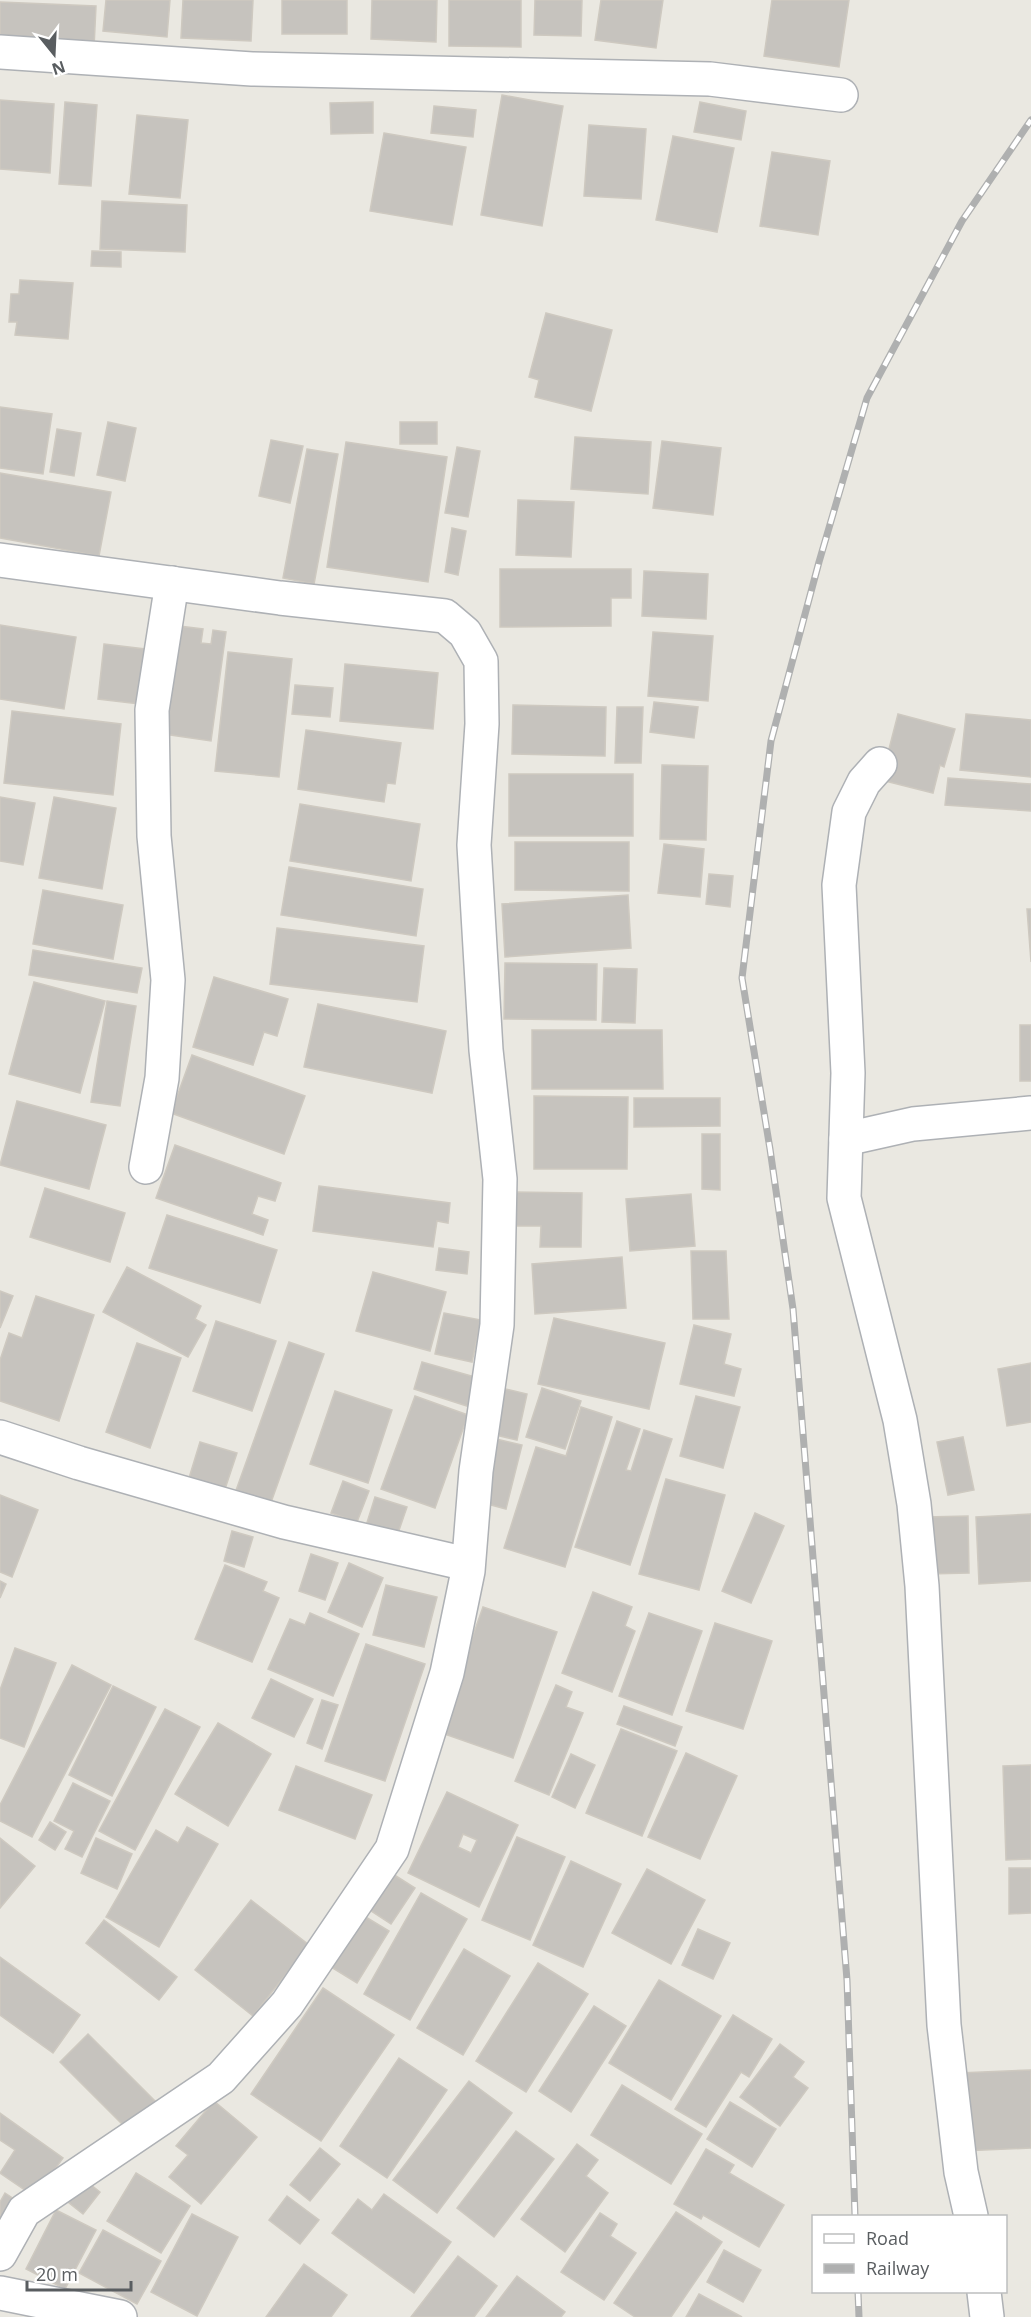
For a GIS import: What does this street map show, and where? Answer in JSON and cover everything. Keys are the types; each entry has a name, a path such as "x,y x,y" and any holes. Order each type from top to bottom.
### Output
{"street":[{"path":"0,52 252,69 710,79 841,94"},
{"path":"0,560 280,598 445,616 465,633 481,661 482,724 474,845 486,1050 500,1179 497,1325 476,1471 468,1571 447,1673 392,1849 287,2004 221,2078 24,2211 0,2254"},
{"path":"146,1167 162,1078 168,980 154,837 152,710 172,584"},
{"path":"880,764 864,782 849,812 839,885 848,1073 844,1198 900,1420 914,1504 922,1586 944,2025 961,2172 971,2215"},
{"path":"846,1139 913,1124 1031,1113"},
{"path":"0,1437 79,1463 284,1522 467,1564"},
{"path":"0,2293 120,2317"},
{"path":"984,2293 987,2317"}],"building":[{"path":"106,0 170,0 167,37 103,31"},
{"path":"183,0 253,0 251,41 181,38"},
{"path":"282,0 347,0 347,34 282,34"},
{"path":"372,0 437,0 436,42 371,39"},
{"path":"449,0 521,0 521,47 449,46"},
{"path":"535,0 582,0 581,36 534,35"},
{"path":"601,0 663,0 656,48 595,40"},
{"path":"772,0 849,0 839,67 764,56"},
{"path":"0,2 96,6 94,48 0,43"},
{"path":"502,95 563,106 542,226 481,215"},
{"path":"0,100 54,104 50,173 0,169"},
{"path":"65,102 97,105 91,186 59,184"},
{"path":"373,102 373,133 331,134 330,103"},
{"path":"700,102 746,111 741,140 694,132"},
{"path":"434,106 476,110 473,137 431,133"},
{"path":"137,115 188,120 180,198 129,194"},
{"path":"589,125 646,129 641,199 584,196"},
{"path":"384,133 466,147 452,225 370,211"},
{"path":"673,136 734,148 717,232 656,220"},
{"path":"772,152 830,161 818,235 760,226"},
{"path":"102,201 187,205 185,252 100,249"},
{"path":"92,251 121,252 121,267 91,266"},
{"path":"20,280 73,283 68,339 15,335 17,322 9,322 11,294 19,294"},
{"path":"546,313 612,330 591,411 535,397 539,380 529,377"},
{"path":"0,407 52,414 43,474 0,468"},
{"path":"108,422 136,428 125,481 97,475"},
{"path":"400,422 437,422 437,444 400,444"},
{"path":"57,429 81,433 74,476 50,472"},
{"path":"575,437 651,442 648,494 571,489"},
{"path":"271,440 303,446 290,503 259,496"},
{"path":"662,441 721,448 713,515 653,508"},
{"path":"346,442 447,457 428,582 327,567"},
{"path":"457,447 480,451 468,517 445,513"},
{"path":"307,449 338,454 314,584 283,578"},
{"path":"0,473 111,492 99,556 0,538"},
{"path":"518,500 574,502 571,557 516,555"},
{"path":"452,528 466,531 458,575 445,572"},
{"path":"500,569 631,569 631,598 611,598 611,626 500,627"},
{"path":"644,571 708,574 706,619 642,616"},
{"path":"0,625 76,637 64,709 0,699"},
{"path":"179,626 203,629 201,643 211,644 213,630 226,632 211,741 164,734"},
{"path":"653,632 713,636 708,701 648,696"},
{"path":"104,644 145,649 139,704 98,699"},
{"path":"228,652 292,659 279,777 215,771"},
{"path":"345,664 438,673 433,729 340,721"},
{"path":"295,685 333,688 330,717 292,714"},
{"path":"654,702 698,707 694,738 650,732"},
{"path":"513,705 606,707 605,756 512,754"},
{"path":"617,707 643,707 641,763 615,763"},
{"path":"12,711 121,724 113,795 4,783"},
{"path":"898,714 955,729 944,767 940,765 933,793 881,780"},
{"path":"966,714 1031,720 1031,777 960,770"},
{"path":"306,730 401,743 395,784 387,783 384,802 298,789"},
{"path":"662,765 708,766 706,840 660,839"},
{"path":"509,774 633,774 633,836 509,836"},
{"path":"948,778 1031,784 1031,811 945,805"},
{"path":"0,797 35,803 23,865 0,861"},
{"path":"54,797 116,808 102,889 39,878"},
{"path":"300,804 420,824 411,881 290,861"},
{"path":"515,842 629,842 629,891 515,890"},
{"path":"664,844 704,849 700,897 658,893"},
{"path":"289,867 423,889 416,936 281,915"},
{"path":"709,874 733,876 730,907 706,904"},
{"path":"43,890 123,905 113,959 33,944"},
{"path":"628,895 631,948 505,957 502,904"},
{"path":"1027,909 1031,909 1031,962"},
{"path":"277,928 424,946 417,1002 270,984"},
{"path":"33,950 142,968 137,993 29,975"},
{"path":"505,963 597,964 596,1020 504,1019"},
{"path":"604,968 637,969 635,1023 602,1022"},
{"path":"214,977 288,999 277,1036 264,1032 253,1065 193,1047"},
{"path":"34,982 105,1001 80,1093 9,1074"},
{"path":"107,1001 136,1006 120,1106 91,1102"},
{"path":"318,1004 446,1031 432,1093 304,1067"},
{"path":"1020,1025 1031,1025 1031,1081 1020,1081"},
{"path":"532,1030 662,1030 663,1089 532,1089"},
{"path":"192,1055 305,1096 284,1154 171,1113"},
{"path":"534,1096 628,1097 627,1169 534,1169"},
{"path":"634,1098 720,1098 720,1126 634,1127"},
{"path":"17,1101 106,1125 89,1189 0,1165"},
{"path":"702,1134 720,1134 720,1190 702,1189"},
{"path":"175,1145 281,1183 275,1201 258,1196 252,1214 268,1220 263,1235 156,1198"},
{"path":"319,1186 450,1203 448,1223 437,1221 433,1247 313,1231"},
{"path":"45,1188 125,1213 110,1262 30,1237"},
{"path":"513,1192 582,1193 581,1247 540,1247 541,1226 512,1226"},
{"path":"691,1194 695,1246 630,1251 626,1199"},
{"path":"167,1215 277,1250 260,1303 149,1268"},
{"path":"439,1248 469,1252 467,1274 436,1270"},
{"path":"691,1251 726,1251 729,1319 693,1319"},
{"path":"622,1257 626,1308 535,1314 532,1264"},
{"path":"127,1267 201,1306 195,1319 206,1325 188,1357 103,1312"},
{"path":"373,1272 446,1292 430,1351 356,1331"},
{"path":"0,1291 13,1296 0,1328"},
{"path":"36,1296 94,1315 59,1421 0,1401 0,1360 9,1333 22,1338"},
{"path":"444,1313 481,1320 472,1362 435,1354"},
{"path":"554,1318 665,1343 649,1409 538,1384"},
{"path":"216,1321 276,1341 252,1411 193,1391"},
{"path":"694,1325 731,1334 724,1364 741,1369 734,1396 680,1384"},
{"path":"289,1342 324,1354 269,1508 234,1496"},
{"path":"137,1343 181,1358 150,1448 106,1432"},
{"path":"422,1362 482,1379 473,1408 414,1389"},
{"path":"1031,1363 1031,1422 1007,1426 998,1369"},
{"path":"497,1387 527,1394 517,1440 487,1433"},
{"path":"542,1388 581,1401 565,1449 526,1437"},
{"path":"335,1391 392,1410 368,1483 310,1464"},
{"path":"415,1396 468,1415 435,1508 381,1489"},
{"path":"696,1396 740,1407 723,1468 680,1456"},
{"path":"581,1407 612,1417 565,1567 504,1548 536,1447 566,1456"},
{"path":"617,1421 640,1429 626,1470 631,1471 644,1430 672,1439 630,1565 575,1547"},
{"path":"963,1437 974,1490 948,1495 937,1442"},
{"path":"492,1438 522,1445 506,1509 476,1501"},
{"path":"200,1442 237,1453 225,1489 189,1478"},
{"path":"666,1479 725,1495 699,1590 639,1574"},
{"path":"343,1481 369,1491 357,1522 331,1513"},
{"path":"0,1495 38,1510 12,1577 0,1572"},
{"path":"375,1497 407,1507 396,1539 365,1529"},
{"path":"755,1513 784,1526 751,1603 722,1591"},
{"path":"1031,1514 1031,1581 979,1584 976,1517"},
{"path":"968,1516 969,1573 928,1574 926,1517"},
{"path":"232,1531 253,1537 244,1567 224,1561"},
{"path":"311,1554 338,1563 325,1600 299,1591"},
{"path":"349,1563 383,1578 362,1627 328,1612"},
{"path":"225,1565 267,1582 263,1591 279,1598 252,1662 195,1639"},
{"path":"0,1581 6,1584 0,1598"},
{"path":"386,1585 437,1597 424,1647 373,1635"},
{"path":"593,1592 632,1607 625,1626 635,1631 612,1692 562,1673"},
{"path":"483,1607 557,1632 513,1758 439,1732"},
{"path":"310,1613 359,1634 333,1696 268,1669 290,1619 305,1625"},
{"path":"649,1613 702,1631 672,1715 619,1696"},
{"path":"715,1623 772,1641 743,1729 686,1711"},
{"path":"366,1644 425,1664 385,1781 325,1761"},
{"path":"15,1648 56,1663 24,1747 0,1738 0,1690"},
{"path":"72,1665 111,1685 32,1837 0,1821 0,1805"},
{"path":"271,1679 313,1699 294,1737 252,1718"},
{"path":"556,1685 572,1692 566,1707 583,1713 549,1795 515,1781"},
{"path":"113,1686 156,1707 112,1796 69,1775"},
{"path":"322,1700 338,1705 322,1749 307,1743"},
{"path":"624,1706 682,1727 675,1746 617,1724"},
{"path":"165,1709 200,1727 135,1850 99,1831"},
{"path":"218,1723 271,1754 228,1826 175,1794"},
{"path":"621,1729 677,1751 642,1836 586,1813"},
{"path":"686,1753 737,1776 700,1859 648,1837"},
{"path":"571,1754 595,1765 575,1808 552,1797"},
{"path":"1031,1765 1031,1859 1006,1860 1003,1766"},
{"path":"296,1766 372,1795 355,1839 279,1810"},
{"path":"73,1783 110,1801 82,1857 65,1849 74,1831 54,1821"},
{"path":"447,1792 518,1825 479,1907 408,1873","holes":["463,1834 477,1840 471,1853 458,1847"]},
{"path":"50,1822 66,1832 55,1850 39,1840"},
{"path":"187,1827 218,1844 159,1947 106,1917 156,1830 178,1843"},
{"path":"517,1837 565,1857 530,1940 482,1920"},
{"path":"0,1838 35,1866 0,1908"},
{"path":"96,1838 132,1854 117,1889 81,1873"},
{"path":"571,1861 621,1884 583,1967 533,1945"},
{"path":"1009,1868 1031,1868 1031,1913 1009,1914"},
{"path":"385,1869 415,1888 391,1924 362,1905"},
{"path":"647,1869 705,1900 671,1964 612,1933"},
{"path":"421,1893 467,1919 410,2020 364,1994"},
{"path":"251,1900 309,1945 253,2016 195,1970"},
{"path":"364,1916 389,1931 357,1983 331,1967"},
{"path":"104,1920 177,1977 159,2000 86,1943"},
{"path":"698,1929 730,1943 713,1979 682,1965"},
{"path":"464,1949 510,1976 463,2055 417,2028"},
{"path":"0,1957 80,2015 53,2053 0,2015"},
{"path":"538,1963 588,1994 526,2092 476,2061"},
{"path":"659,1980 721,2016 671,2100 609,2063"},
{"path":"323,1988 394,2035 321,2141 251,2094"},
{"path":"594,2006 626,2026 571,2112 539,2091"},
{"path":"733,2015 772,2039 749,2077 741,2072 706,2127 675,2109"},
{"path":"88,2034 160,2106 132,2134 60,2062"},
{"path":"780,2044 804,2062 793,2077 808,2088 780,2126 740,2097"},
{"path":"399,2058 447,2090 387,2178 340,2146"},
{"path":"1031,2070 1031,2148 962,2151 959,2073"},
{"path":"469,2081 512,2113 437,2213 393,2180"},
{"path":"622,2085 702,2134 671,2184 591,2135"},
{"path":"214,2101 257,2137 201,2204 169,2177 188,2155 176,2146"},
{"path":"730,2102 776,2129 752,2167 707,2139"},
{"path":"0,2113 63,2158 35,2197 0,2173 15,2150 0,2140"},
{"path":"516,2131 554,2159 494,2237 457,2208"},
{"path":"577,2144 598,2160 586,2176 608,2193 565,2252 521,2219"},
{"path":"320,2148 340,2164 310,2201 290,2185"},
{"path":"706,2149 734,2165 729,2173 784,2205 759,2247 703,2215 701,2219 674,2204"},
{"path":"136,2173 190,2206 161,2253 107,2221"},
{"path":"85,2180 100,2192 83,2214 68,2202"},
{"path":"5,2193 20,2203 0,2224 0,2202"},
{"path":"384,2194 451,2242 414,2293 332,2233 358,2199 372,2210"},
{"path":"287,2196 319,2220 300,2244 269,2220"},
{"path":"56,2210 96,2230 65,2289 26,2269"},
{"path":"676,2212 722,2242 671,2317 635,2317 614,2303"},
{"path":"600,2213 617,2224 610,2236 636,2253 604,2300 561,2272"},
{"path":"192,2214 238,2237 197,2316 151,2292"},
{"path":"103,2230 161,2261 137,2304 79,2273"},
{"path":"724,2250 761,2270 743,2302 707,2282"},
{"path":"458,2256 497,2286 474,2317 411,2317"},
{"path":"304,2264 347,2295 331,2317 266,2317"},
{"path":"517,2276 565,2312 561,2317 486,2317"},
{"path":"699,2294 742,2317 686,2317"}],"railway":[{"path":"855,2215 847,1980 793,1309 742,978 771,741 819,562 867,398 962,221 1031,120"},
{"path":"858,2293 859,2317"}]}
